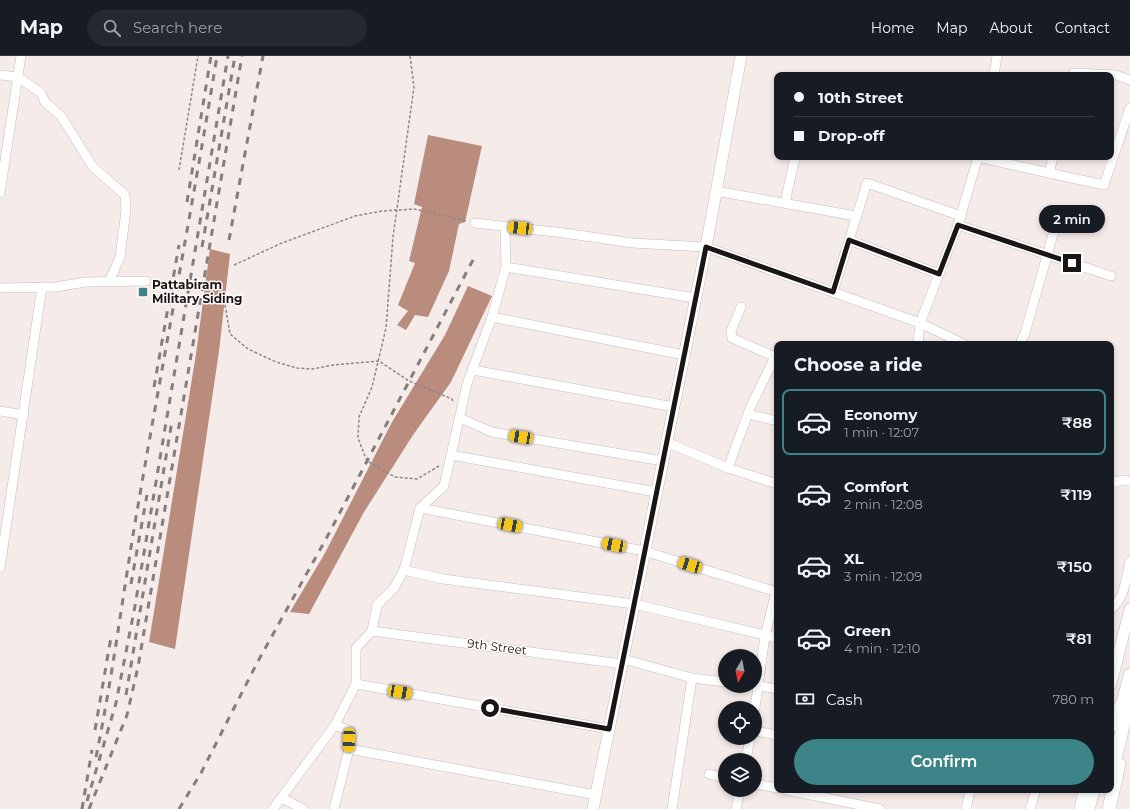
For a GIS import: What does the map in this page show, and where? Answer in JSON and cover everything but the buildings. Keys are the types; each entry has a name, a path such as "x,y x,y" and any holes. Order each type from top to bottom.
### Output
{"highway":[{"path":"1114,739 1130,675"},
{"path":"1115,809 1118,788 1114,773 1116,730 1125,697"},
{"path":"1088,809 1092,793"},
{"path":"1096,809 1100,793"},
{"path":"1102,809 1106,793"},
{"path":"1108,809 1111,793"}],"main road":[{"path":"593,809 706,247 742,56"},
{"path":"1114,672 1130,609"},
{"path":"1080,809 1083,793"}],"street":[{"path":"0,194 21,56"},
{"path":"994,72 997,56"},
{"path":"0,75 18,77 41,93 45,102 61,116 93,167 125,195 126,210 120,257 109,282"},
{"path":"1114,75 1130,80"},
{"path":"1114,155 1130,108"},
{"path":"785,203 794,160"},
{"path":"918,341 920,323 958,225 977,160"},
{"path":"991,160 1104,185 1112,160"},
{"path":"1049,173 1052,160"},
{"path":"833,292 867,183 961,216"},
{"path":"716,191 856,216"},
{"path":"1021,341 1025,333 1060,210"},
{"path":"475,223 564,233 632,243 706,247 920,323 958,341"},
{"path":"958,225 1111,276"},
{"path":"273,809 335,725 356,684 356,648 372,631 377,605 394,588 404,570 420,508 444,486 467,384 492,317 506,267 505,226"},
{"path":"849,240 939,274"},
{"path":"506,267 695,298"},
{"path":"0,288 146,281"},
{"path":"0,568 42,287"},
{"path":"740,307 731,331 732,338 774,357"},
{"path":"492,317 684,355"},
{"path":"728,468 748,414 774,362"},
{"path":"473,370 674,407"},
{"path":"0,412 24,415"},
{"path":"748,414 774,420"},
{"path":"460,418 492,432 663,461"},
{"path":"666,442 728,468 774,483"},
{"path":"451,455 656,492"},
{"path":"1114,482 1124,480 1130,481"},
{"path":"420,508 644,551 774,589"},
{"path":"1114,607 1121,598 1130,562"},
{"path":"404,570 442,579 634,604 774,638"},
{"path":"1121,598 1130,600"},
{"path":"762,654 774,602"},
{"name":"9th Street","path":"372,631 622,662 692,678 718,681"},
{"path":"672,809 692,678"},
{"path":"356,684 609,729"},
{"path":"762,686 774,688"},
{"path":"334,809 349,748 350,731 335,725"},
{"path":"762,733 774,735"},
{"path":"349,748 596,794"},
{"path":"709,774 718,776"},
{"path":"762,785 774,787"},
{"path":"801,793 880,809"},
{"path":"966,809 969,793"},
{"path":"1030,809 1035,793"},
{"path":"736,809 739,797"},
{"path":"282,798 303,809"}],"path":[{"path":"179,170 198,56"},
{"path":"410,56 414,87 392,244 386,328 372,387 360,417 358,438 367,461 395,477 417,479 442,464 451,455"},
{"path":"234,265 282,243 355,216 382,211 414,209 475,223"},
{"path":"225,305 230,334 248,348 276,362 297,368 312,369 333,365 379,361 409,381 452,399 460,418"}],"shaded area":[{"path":"428,135 482,146 465,222 459,224 449,271 428,317 415,315 406,330 397,325 408,311 398,305 415,263 409,261 422,207 414,204"},
{"path":"210,249 230,254 219,351 175,649 149,642 196,354"},
{"path":"468,286 492,296 451,382 413,435 364,512 309,614 290,612 325,553 392,422 445,335"}],"railway":[{"path":"187,202 211,56"},
{"path":"96,757 143,475 217,56"},
{"path":"87,801 116,703 135,606 228,56"},
{"path":"202,247 235,56"},
{"path":"89,809 127,715 138,667 242,56"},
{"path":"229,240 263,56"},
{"path":"154,387 179,245"},
{"path":"179,809 201,773 257,663 327,537 474,258"},
{"path":"126,695 172,421"},
{"path":"131,584 147,495"},
{"path":"95,730 111,637"},
{"path":"82,809 92,750"}],"place":[{"name":"Pattabiram Military Siding","path":"143,292"}],"route":[{"path":"490,708 609,729 706,247 833,292 849,240 939,274 958,225 1072,263"}]}
